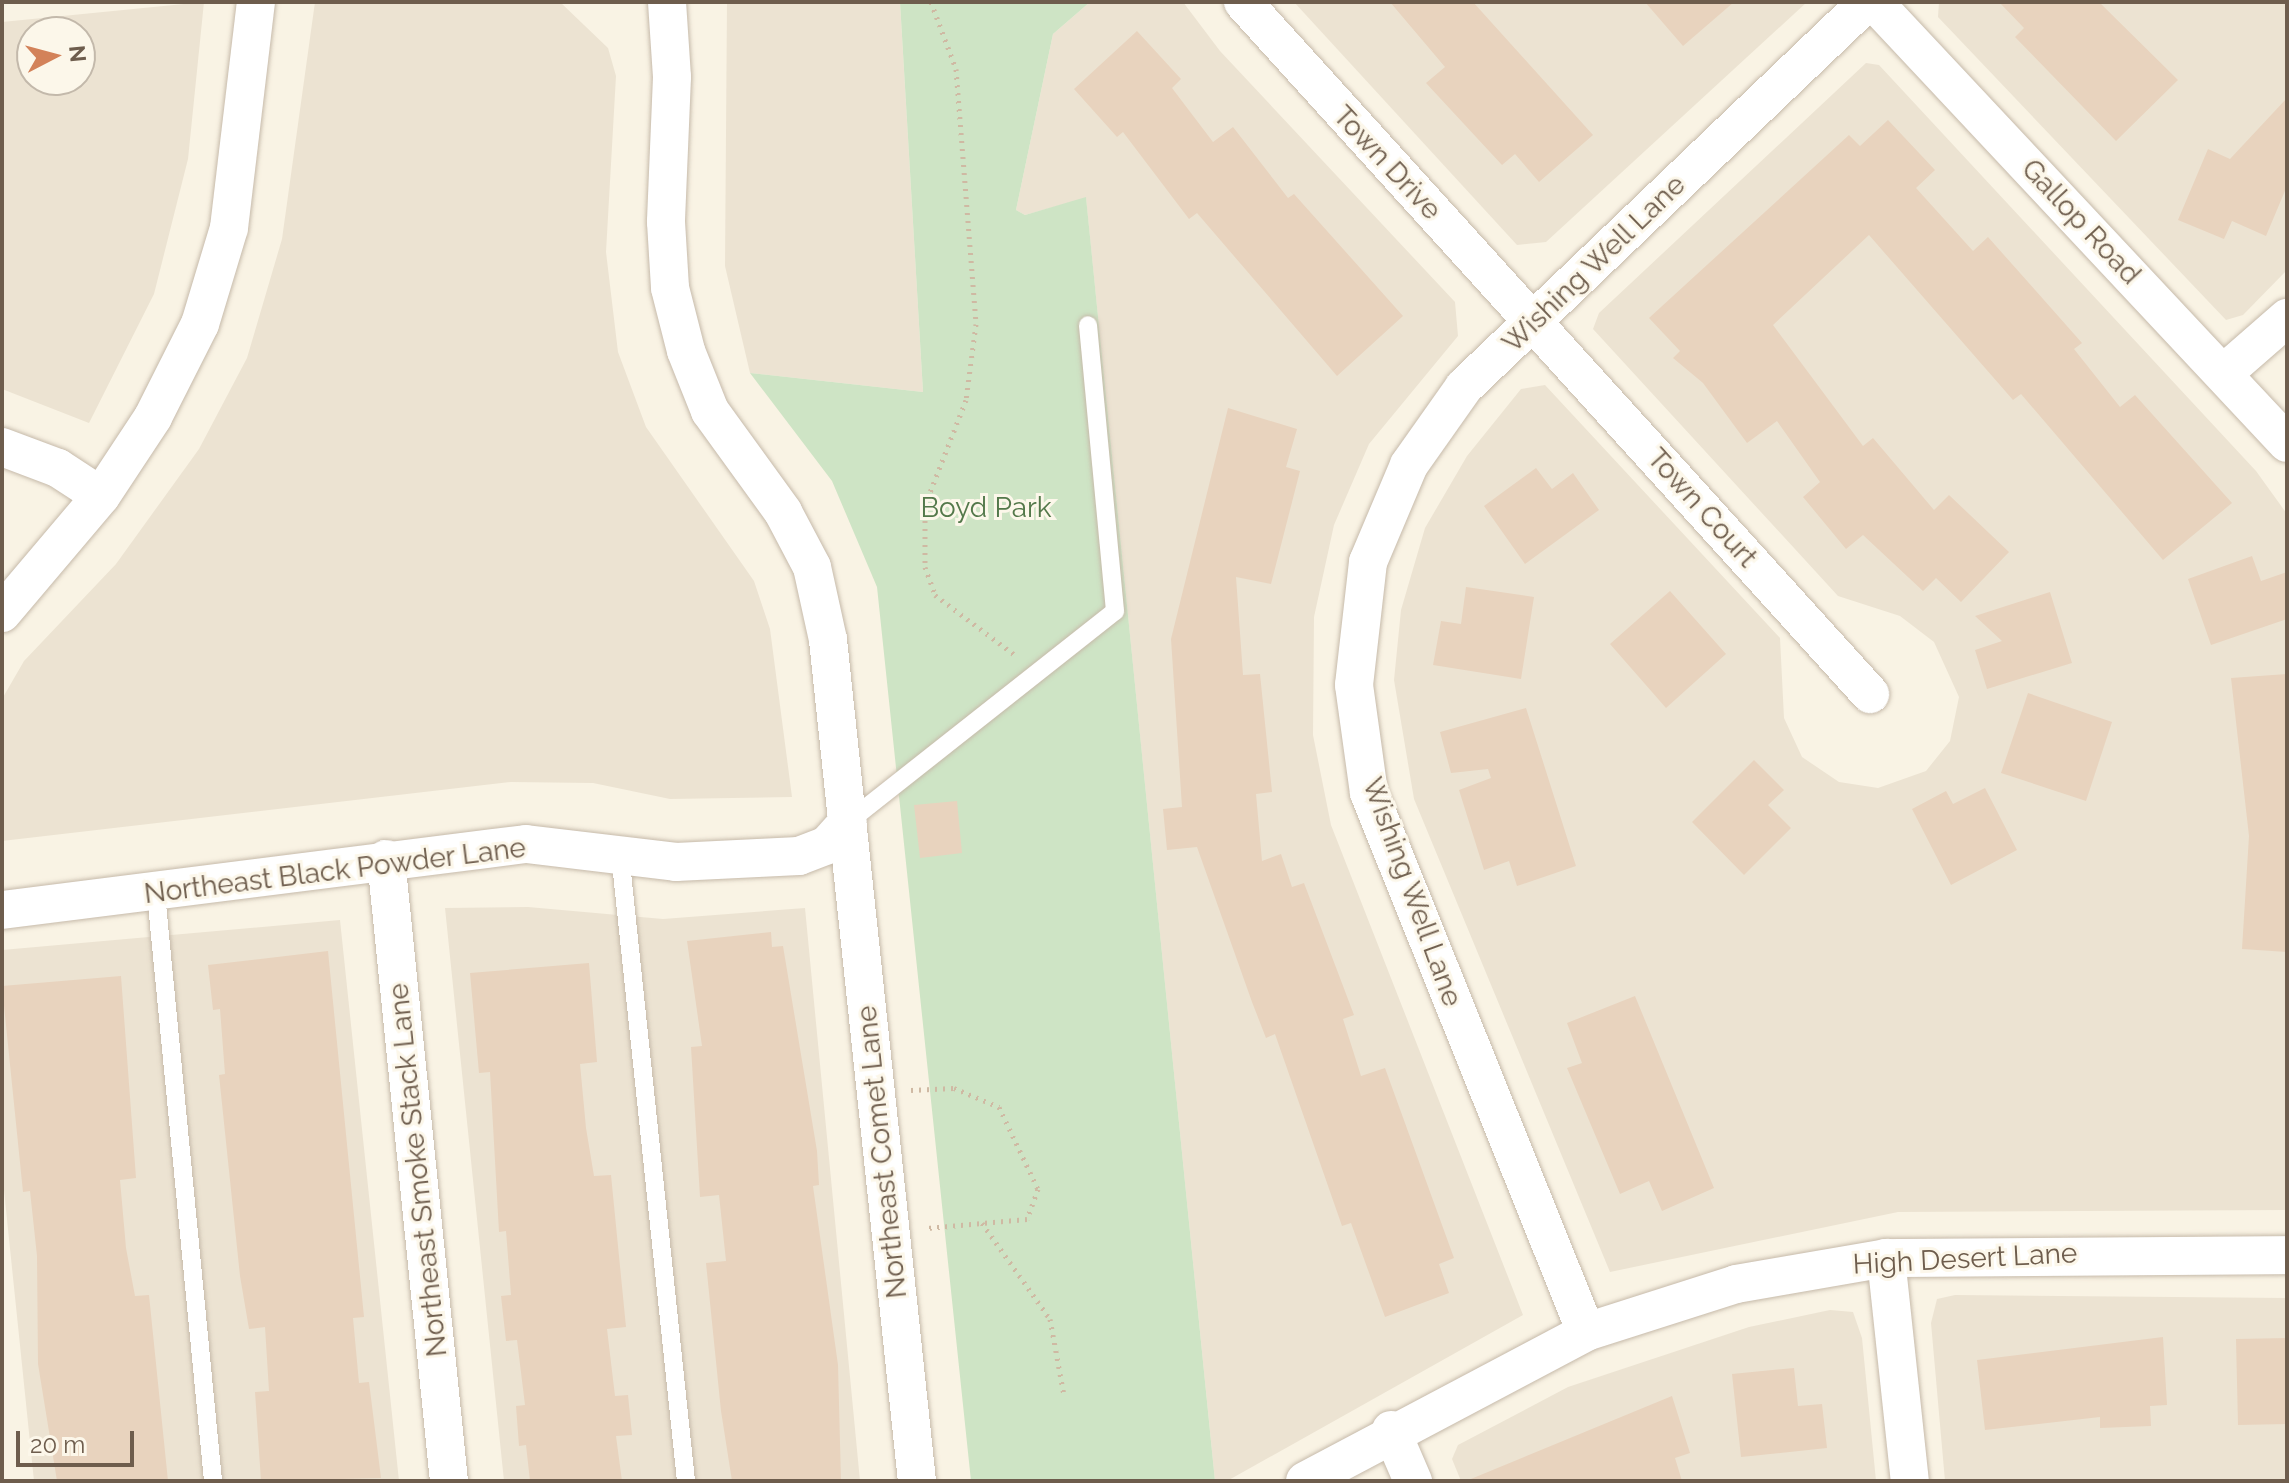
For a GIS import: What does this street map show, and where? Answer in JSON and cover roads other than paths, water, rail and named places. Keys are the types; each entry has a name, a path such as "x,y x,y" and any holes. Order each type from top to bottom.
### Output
{"street":[{"path":"2,613 101,496 153,417 200,324 235,197 256,2"},
{"name":"Northeast Comet Lane","path":"667,2 670,288 710,411 783,512 812,567 848,822 917,1481"},
{"name":"Town Drive","path":"1243,2 1534,322"},
{"name":"Wishing Well Lane","path":"1586,1332 1369,793 1354,685 1368,562 1409,465 1464,387 1867,2"},
{"name":"Gallop Road","path":"1874,2 2287,443"},
{"path":"2224,373 2287,318"},
{"name":"Town Court","path":"1534,322 1870,694"},
{"path":"2,447 58,468 101,496"},
{"name":"Northeast Black Powder Lane","path":"2,910 156,894 386,859 526,844 691,862 799,856 827,845 848,822"},
{"name":"Northeast Smoke Stack Lane","path":"386,859 449,1481"},
{"name":"High Desert Lane","path":"1305,1481 1391,1430 1586,1332 1736,1284 1886,1258 2287,1255"},
{"path":"1886,1258 1910,1481"},
{"path":"1391,1430 1413,1481"}],"lane":[{"path":"848,822 1115,611 1088,325"},
{"path":"620,854 686,1481"},
{"path":"156,894 213,1481"}],"park label":[{"name":"Boyd Park","path":"986,508"}]}
